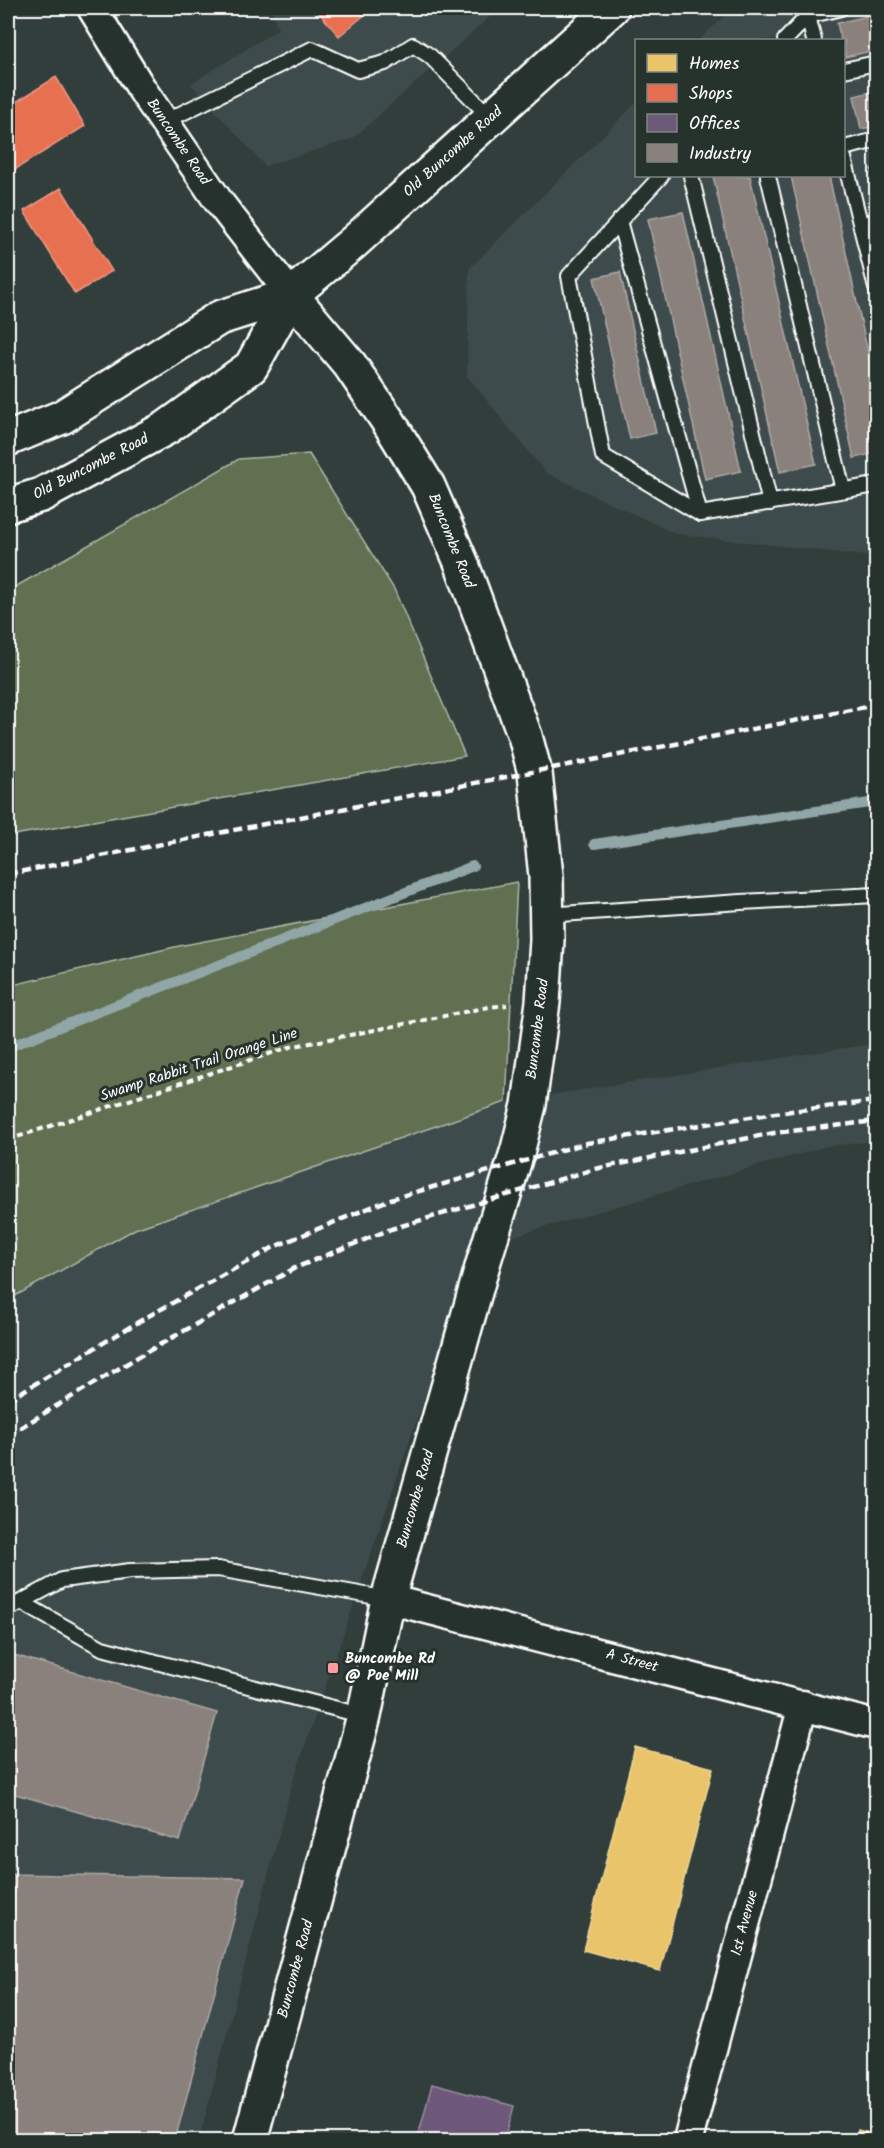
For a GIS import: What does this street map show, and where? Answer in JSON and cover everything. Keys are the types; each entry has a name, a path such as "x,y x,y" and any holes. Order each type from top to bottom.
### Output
{"street":[{"name":"Buncombe Road","path":"92,8 164,122 225,210 291,295 350,365 428,486 461,562 525,735 535,773 545,865 547,940 543,1002 529,1106 519,1149 483,1264 388,1599 364,1716 250,2140"},
{"name":"Old Buncombe Road","path":"8,505 41,495 166,428 251,367 291,295 354,242 612,8"},
{"name":"Old Buncombe Road","path":"8,439 62,417 219,318 291,295"},
{"name":"A Street","path":"388,1599 876,1725"},
{"name":"1st Avenue","path":"688,2140 803,1705"}],"lane":[{"path":"786,39 808,12 841,8"},
{"path":"808,12 814,39"},
{"path":"164,122 312,49 358,70 385,63 413,45 430,56 491,118"},
{"path":"845,70 876,63"},
{"path":"845,148 876,140"},
{"path":"845,165 876,288"},
{"path":"660,177 569,276 603,456 700,514 876,485"},
{"path":"691,177 770,503"},
{"path":"768,177 843,490"},
{"path":"619,221 700,514"},
{"path":"861,225 876,221"},
{"path":"546,915 876,895"},
{"path":"8,1609 62,1580 130,1571 218,1569 388,1599"},
{"path":"21,1602 102,1648 364,1716"}],"path":[{"name":"Swamp Rabbit Trail Orange Line","path":"8,1140 290,1047 489,1007 543,1002"}],"shaded area":[{"path":"271,8 500,8 352,139 265,166 191,84 278,29"},
{"path":"733,8 876,8 876,557 676,534 546,473 467,376 469,269 635,104 635,177 845,177 845,39 700,39"},
{"path":"876,1043 876,1141 827,1146 476,1247 292,1784 199,2140 8,2140 8,1300 135,1229 506,1102"}],"green space":[{"path":"309,454 394,589 465,756 8,836 8,591 239,459"},
{"path":"517,882 506,1102 135,1229 8,1300 8,986 179,946"}],"building: Homes":[{"path":"635,1747 713,1768 660,1971 583,1950"},
{"path":"858,2130 876,2135 876,2140 855,2140"}],"building: Shops":[{"path":"315,8 373,8 339,36"},
{"path":"56,77 85,126 8,174 8,107"},
{"path":"61,188 112,271 75,294 24,211"}],"building: Offices":[{"path":"432,2084 514,2106 505,2140 417,2140"}],"building: Industry":[{"path":"876,14 876,50 845,57 845,39 841,39 837,23"},
{"path":"876,91 876,126 861,129 854,96"},
{"path":"876,167 876,194 871,169"},
{"path":"713,177 750,177 816,464 780,472"},
{"path":"791,177 829,177 876,389 876,453 854,458"},
{"path":"683,212 741,471 705,479 648,219"},
{"path":"620,272 656,433 630,439 594,278"},
{"path":"14,1655 217,1713 180,1841 8,1792 8,1680"},
{"path":"8,1874 245,1878 175,2140 8,2140"}],"waterway":[{"path":"594,844 876,802"},
{"path":"8,1047 473,866"}],"railway":[{"path":"8,874 876,705"},
{"path":"8,1400 145,1318 276,1246 391,1199 587,1143 775,1113 876,1101"},
{"path":"8,1435 138,1357 295,1268 391,1229 595,1169 774,1133 876,1121"}],"place":[{"name":"Buncombe Rd @ Poe Mill","path":"333,1668"}]}
